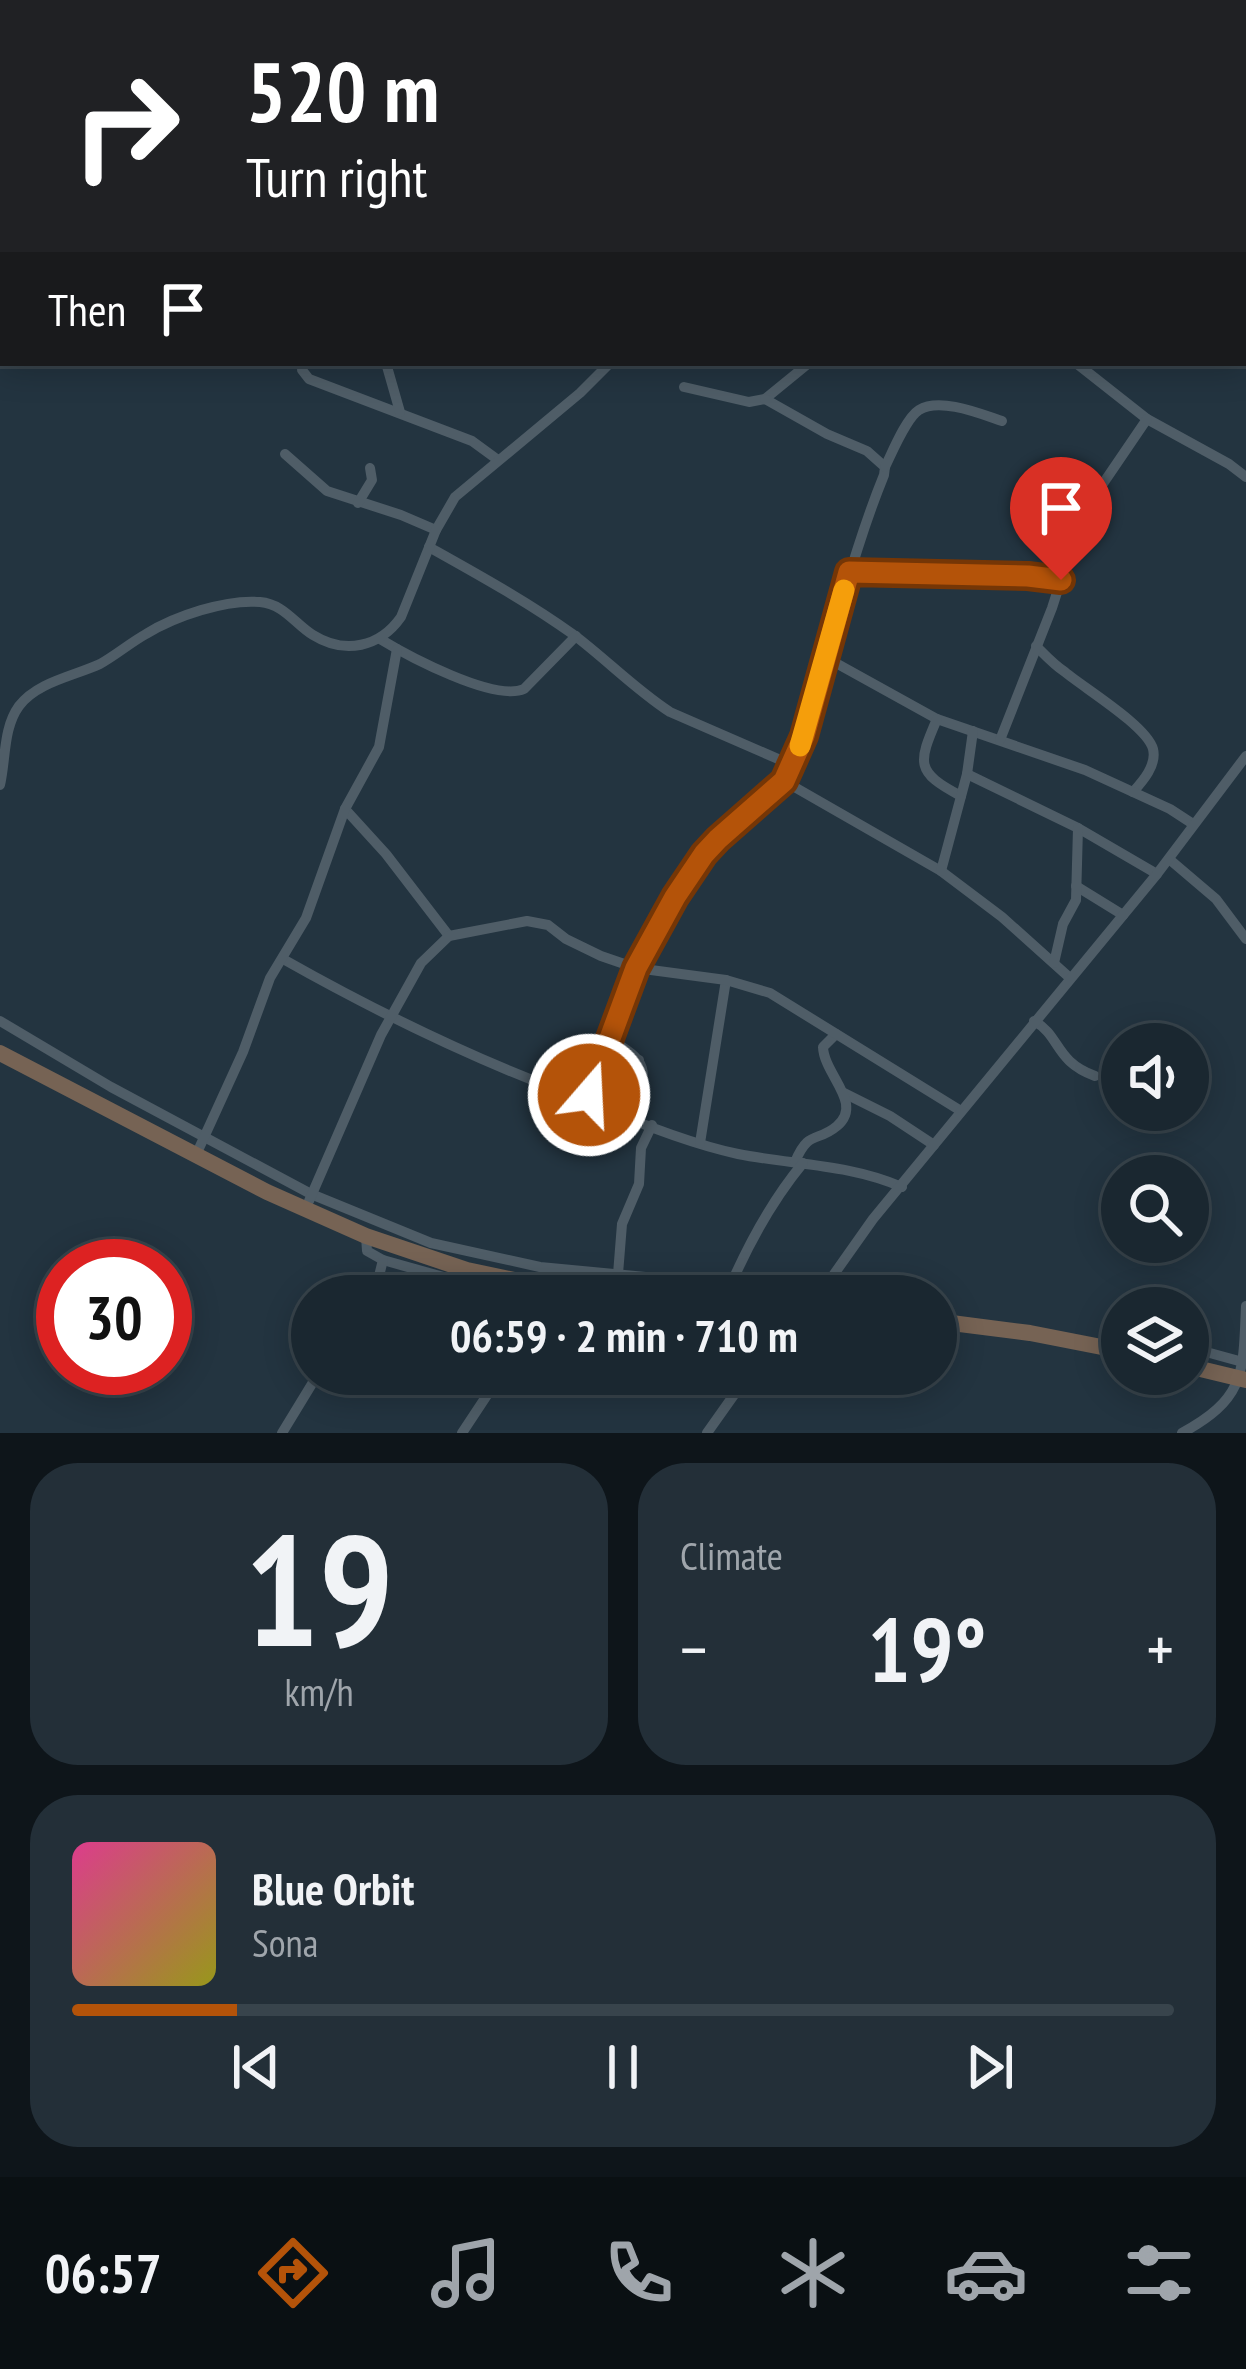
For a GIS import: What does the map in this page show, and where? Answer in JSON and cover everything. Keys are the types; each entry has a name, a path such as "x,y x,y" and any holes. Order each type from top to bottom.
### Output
{"highway":[{"path":"0,1053 196,1155 308,1202 366,1236 485,1275"},
{"path":"957,1323 1101,1345"},
{"path":"1209,1368 1244,1371"}],"street":[{"path":"303,366 309,379 472,441 499,460"},
{"path":"389,366 400,412"},
{"path":"0,785 8,731 30,694 108,660 148,632 187,614 258,602 279,608 327,642 357,647 380,639 400,616 436,530 462,488 607,366"},
{"path":"684,387 749,402 764,399 805,366"},
{"path":"1080,366 1148,419 1246,477"},
{"path":"764,399 867,452 885,467"},
{"path":"589,1102 590,1087 636,968 675,897 704,854 784,781 792,765 849,572 885,467 910,419 923,407 964,409 1002,421"},
{"path":"1000,740 1061,580 1056,559 1148,419"},
{"path":"285,454 327,491 436,530"},
{"path":"358,503 372,480 370,468"},
{"path":"429,547 531,605 670,712 792,765"},
{"path":"849,572 1061,580"},
{"path":"380,639 477,685 517,693 576,636"},
{"path":"1036,646 1145,735 1153,748 1150,770 1133,792"},
{"path":"196,1155 243,1052 270,977 306,918 345,809 379,747 397,649"},
{"path":"825,657 937,719 1054,758 1170,809 1193,824"},
{"path":"937,719 922,764 928,774 961,796"},
{"path":"941,871 974,731"},
{"path":"833,1275 1169,859 1246,756"},
{"path":"967,774 1078,828 1157,874"},
{"path":"784,781 941,871 1070,978"},
{"path":"345,809 449,936"},
{"path":"1054,963 1063,924 1076,900 1078,828"},
{"path":"1169,859 1216,899 1246,939"},
{"path":"1076,886 1123,915"},
{"path":"308,1202 389,1018 421,963 449,936 527,921 539,922 601,956 636,968 726,980 770,993 961,1111"},
{"path":"283,958 389,1018 485,1062 626,1116 735,1153 856,1171 902,1187"},
{"path":"700,1143 726,980"},
{"path":"1034,1021 1072,1066 1095,1076"},
{"path":"0,1022 206,1136 308,1202 431,1243 541,1267 624,1275"},
{"path":"736,1275 809,1138 842,1121 847,1105 844,1093 823,1056 823,1047 836,1034"},
{"path":"608,1039 640,1059 643,1070 643,1082 626,1116"},
{"path":"844,1093 934,1145"},
{"path":"618,1274 622,1224 639,1184 641,1148 652,1125"},
{"path":"366,1236 367,1251 382,1260 434,1275"},
{"path":"379,1275 382,1260"},
{"path":"1182,1433 1225,1403 1244,1371 1246,1306"},
{"path":"1209,1356 1244,1371"},
{"path":"282,1433 305,1395"},
{"path":"462,1433 487,1395"},
{"path":"711,1432 734,1395"}],"slow traffic":[{"path":"800,746 844,590"}],"route":[{"path":"589,1095 636,968 675,897 718,839 784,781 804,736 849,572 1061,580"}]}
